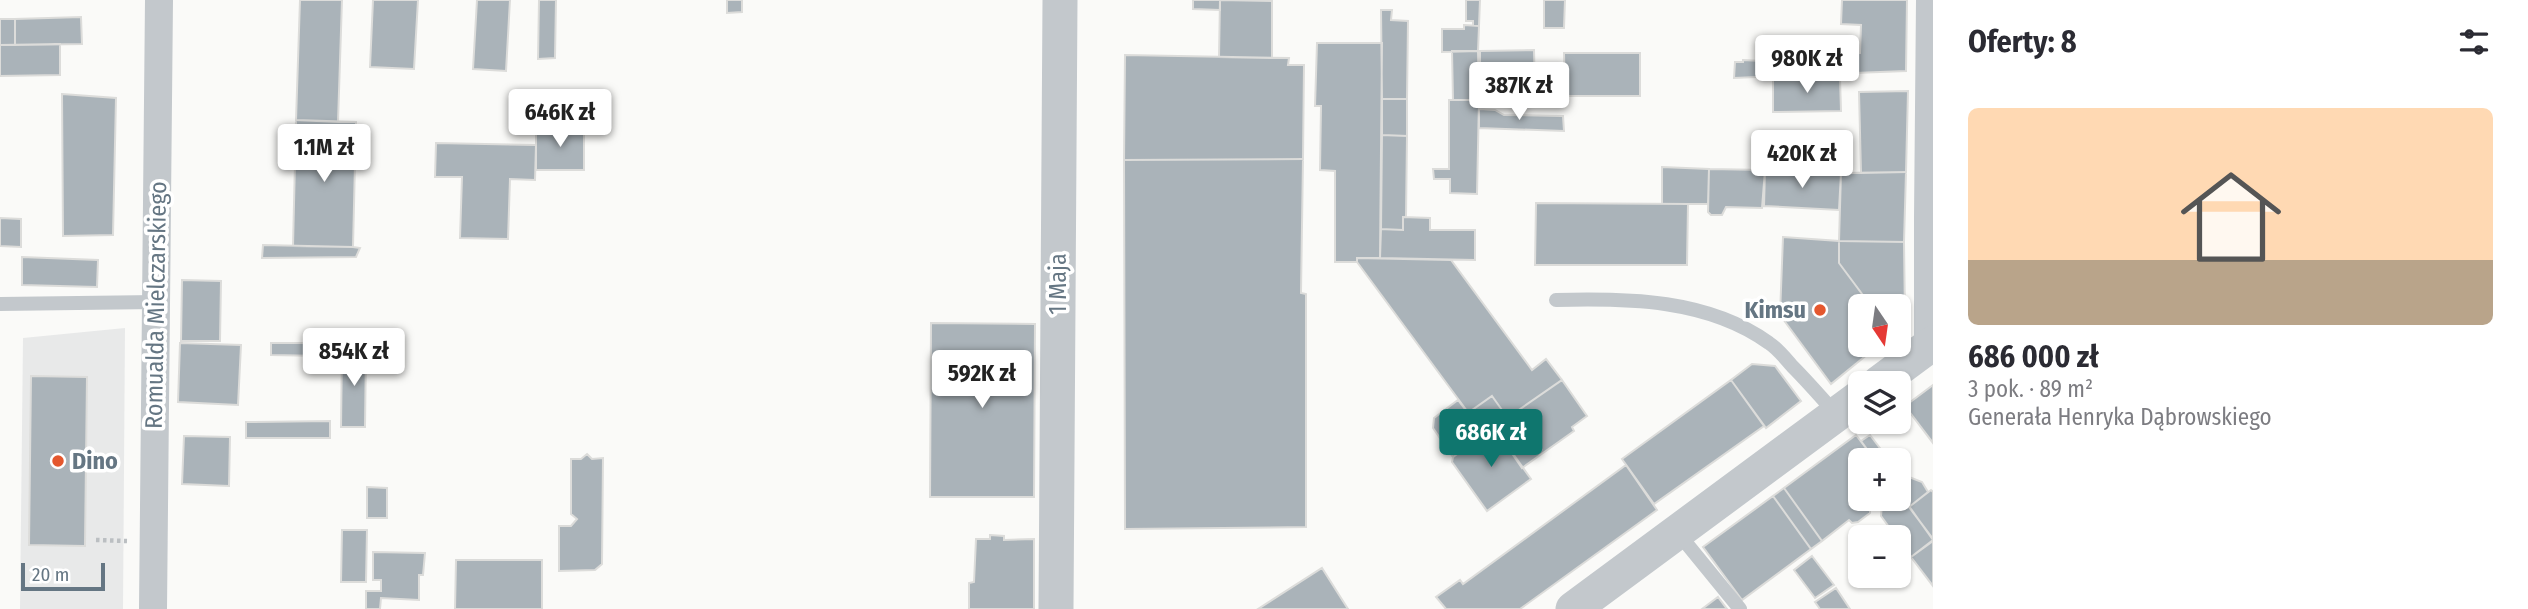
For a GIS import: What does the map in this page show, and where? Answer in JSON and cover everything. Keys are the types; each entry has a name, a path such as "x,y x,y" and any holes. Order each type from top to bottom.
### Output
{"street":[{"name":"Romualda Mielczarskiego","path":"153,609 159,0"},
{"name":"1 Maja","path":"1056,609 1060,0"},
{"path":"1895,371 1930,344 1930,0"},
{"path":"1573,609 1848,406"}],"lane":[{"path":"1556,300 1645,301 1693,309 1742,326 1771,344 1848,406"},
{"path":"0,303 156,302"},
{"path":"1678,533 1740,609"}],"path":[{"path":"96,540 135,541"}],"shaded area":[{"path":"125,328 123,609 20,609 23,338"}],"building":[{"path":"300,0 342,0 338,122 296,120"},
{"path":"373,0 418,0 414,69 370,67"},
{"path":"477,0 510,0 506,71 473,69"},
{"path":"539,0 556,0 555,58 538,59"},
{"path":"727,0 742,0 742,12 727,13"},
{"path":"1193,0 1220,0 1220,10 1193,9"},
{"path":"1220,0 1272,1 1272,58 1219,57"},
{"path":"1466,0 1480,0 1479,26 1473,26 1473,21 1466,21"},
{"path":"1544,0 1565,0 1564,28 1544,28"},
{"path":"1842,0 1907,0 1906,71 1802,75 1801,55 1860,53 1861,25 1841,24"},
{"path":"1381,10 1392,10 1391,20 1408,21 1407,99 1382,99"},
{"path":"81,17 82,44 15,45 15,19"},
{"path":"0,19 15,19 15,45 0,45"},
{"path":"1464,25 1479,26 1478,51 1442,52 1442,29 1464,29"},
{"path":"1317,43 1382,43 1380,258 1335,262 1335,171 1320,170 1321,106 1315,106"},
{"path":"60,44 60,75 0,76 0,45"},
{"path":"1534,50 1535,87 1480,88 1480,51"},
{"path":"1452,51 1478,51 1479,100 1453,100"},
{"path":"1564,53 1640,53 1640,96 1565,96"},
{"path":"1125,55 1289,58 1288,65 1304,65 1303,159 1124,160"},
{"path":"1743,60 1802,63 1802,75 1734,78 1735,62"},
{"path":"1840,78 1841,111 1773,112 1773,79"},
{"path":"1908,91 1906,172 1861,173 1859,92"},
{"path":"62,94 116,98 113,235 63,236"},
{"path":"1382,99 1407,99 1407,136 1382,135"},
{"path":"1449,100 1479,100 1477,194 1450,193 1450,179 1434,179 1433,169 1449,169"},
{"path":"1479,109 1495,110 1504,115 1563,116 1564,131 1479,128"},
{"path":"296,120 356,122 353,247 293,246"},
{"path":"536,128 584,128 584,170 536,170"},
{"path":"1382,135 1407,136 1406,217 1403,217 1403,230 1381,229"},
{"path":"436,143 536,145 535,180 510,179 508,239 460,238 462,177 435,177"},
{"path":"1303,159 1301,293 1306,294 1306,527 1125,529 1124,160"},
{"path":"1662,167 1709,169 1708,204 1662,204"},
{"path":"1709,169 1765,170 1762,208 1726,207 1722,215 1711,215 1708,212"},
{"path":"1765,170 1841,173 1839,210 1764,206"},
{"path":"1906,172 1904,242 1839,241 1841,173"},
{"path":"1536,203 1688,204 1687,265 1535,265"},
{"path":"1403,217 1430,218 1430,230 1475,230 1475,260 1380,258 1381,229 1403,230"},
{"path":"0,218 21,219 21,247 0,246"},
{"name":"Kimsu","path":"1783,237 1839,241 1839,263 1862,294 1848,294 1848,357 1864,357 1831,384 1780,315"},
{"path":"1839,241 1904,242 1905,294 1862,294 1839,263"},
{"path":"263,245 360,248 356,257 262,258"},
{"path":"22,257 98,260 97,287 22,285"},
{"path":"1357,258 1451,260 1532,370 1546,359 1562,380 1484,434 1357,262"},
{"path":"182,280 221,281 220,341 181,341"},
{"path":"931,323 1035,324 1034,497 930,497"},
{"path":"180,343 241,345 238,405 178,402"},
{"path":"271,343 324,343 323,356 271,355"},
{"path":"342,350 366,350 365,427 341,427"},
{"path":"1752,364 1775,366 1801,401 1766,428 1731,380"},
{"name":"Dino","path":"31,376 87,377 85,546 29,545"},
{"path":"1562,380 1587,416 1572,427 1574,431 1522,468 1494,427"},
{"path":"1731,380 1764,426 1654,504 1622,459"},
{"path":"1933,385 1933,443 1911,414 1911,402"},
{"path":"1492,396 1507,417 1484,434 1468,413"},
{"path":"1458,400 1484,434 1453,457 1433,428 1434,418"},
{"path":"330,421 330,438 246,438 246,422"},
{"path":"1494,427 1531,479 1487,511 1452,462 1453,457"},
{"path":"1856,435 1866,448 1848,448 1848,511 1870,513 1858,522 1852,523 1849,520 1822,541 1784,488"},
{"path":"1870,435 1880,448 1866,448 1861,441"},
{"path":"184,436 230,437 229,486 182,484"},
{"path":"587,454 592,459 603,458 602,564 595,570 559,571 559,526 571,526 577,519 571,514 571,459 581,459"},
{"path":"1626,465 1657,510 1520,609 1446,609 1436,597 1460,580 1463,584"},
{"path":"1911,478 1922,482 1928,492 1911,505"},
{"path":"367,487 387,488 387,518 367,518"},
{"path":"1784,488 1822,541 1811,549 1773,496"},
{"path":"1931,490 1933,492 1933,539 1911,510 1911,505"},
{"path":"1773,496 1811,549 1742,600 1703,547"},
{"path":"1911,509 1933,540 1911,557 1911,525 1888,525 1881,516 1881,511"},
{"path":"342,530 367,530 366,582 341,582"},
{"path":"990,535 1004,536 1004,540 1034,539 1034,609 969,609 969,583 974,582 976,539 990,539"},
{"path":"1933,541 1933,586 1911,557"},
{"path":"373,552 425,553 423,575 419,575 419,600 381,598 380,609 366,609 366,591 381,591 381,580 373,580"},
{"path":"1812,556 1834,585 1815,598 1794,570"},
{"path":"456,560 542,560 542,609 455,609"},
{"path":"1322,568 1348,609 1258,609"},
{"path":"1836,588 1850,609 1820,609 1815,602"},
{"path":"1718,597 1727,609 1702,609"}],"place":[{"name":"Kimsu","path":"1820,310"},
{"name":"Dino","path":"58,461"}]}
